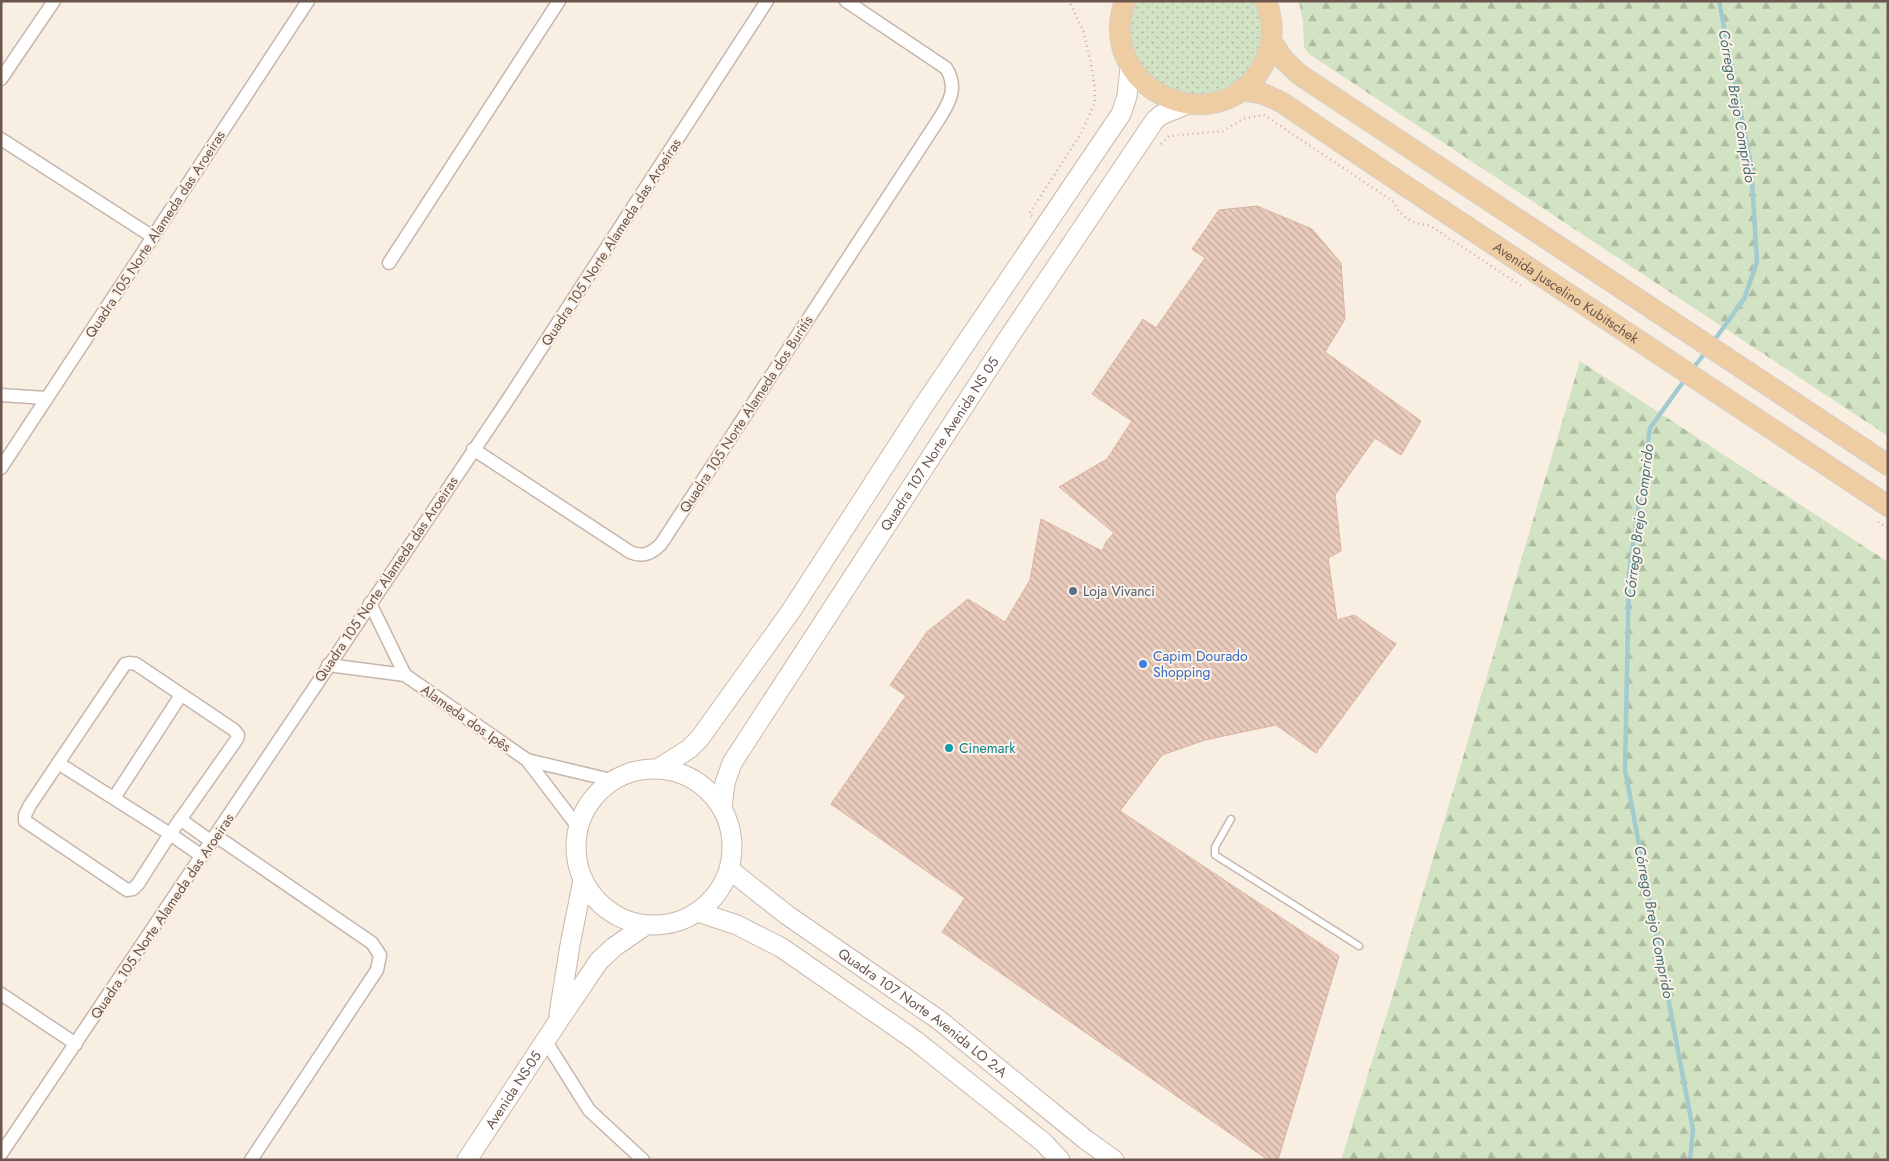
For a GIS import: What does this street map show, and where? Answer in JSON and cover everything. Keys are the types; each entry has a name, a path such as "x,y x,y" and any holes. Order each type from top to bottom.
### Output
{"main road":[{"path":"1121,6 1121,44 1130,66 1140,80 1154,92 1170,100 1188,104 1216,102 1240,90 1259,71 1271,41 1271,18 1266,1"},
{"path":"1271,41 1284,60 1300,75 1668,317 1888,465"},
{"name":"Avenida Juscelino Kubitschek","path":"1240,90 1261,93 1281,102 1888,506"}],"street":[{"path":"1,80 54,1"},
{"name":"Quadra 105 Norte Alameda das Aroeiras","path":"3,461 308,1"},
{"path":"389,263 559,1"},
{"name":"Quadra 105 Norte Alameda das Aroeiras","path":"1,1154 214,839 370,602 509,398 767,1"},
{"name":"Quadra 105 Norte Alameda dos Buritís","path":"473,450 630,552 640,555 654,552 661,544 951,98 952,82 946,68 846,1"},
{"path":"659,768 689,749 700,738 791,612 924,405 1121,114 1127,96 1130,66"},
{"name":"Quadra 107 Norte Avenida NS 05","path":"722,807 725,782 732,763 1007,340 1155,120 1167,112 1188,104"},
{"path":"1,139 153,237"},
{"path":"1,396 46,398"},
{"name":"Alameda dos Ipês","path":"370,602 405,675"},
{"path":"125,664 136,664 181,695 234,730 238,735 237,739 180,819 138,884 132,889 127,890 25,821 25,815 125,664"},
{"name":"Alameda dos Ipês","path":"328,665 405,675 527,760 578,827"},
{"path":"114,798 181,695"},
{"name":"Alameda dos Ipês","path":"527,760 611,780"},
{"path":"58,763 202,856"},
{"path":"659,768 696,780 722,807 732,834 733,849 730,870 717,894 698,912 673,923 646,925 621,918 599,902 583,880 576,854 578,827 585,809 596,793 611,780 634,770 659,768"},
{"path":"180,819 214,839 372,943 380,954 377,970 252,1160"},
{"name":"Quadra 107 Norte Avenida LO 2-A","path":"730,870 787,914 939,1020 1086,1140 1114,1160"},
{"path":"558,1020 583,880"},
{"name":"Quadra 107 Norte Avenida LO 2-A","path":"698,912 738,925 782,948 916,1040 1043,1142 1060,1160"},
{"path":"558,1020 599,962 614,947 646,925"},
{"path":"1,994 76,1044"},
{"name":"Avenida NS-05","path":"467,1160 558,1020"},
{"path":"545,1040 589,1110 643,1160"}],"lane":[{"path":"1232,819 1215,847 1215,855 1359,946"}],"path":[{"path":"1046,226 1029,214 1082,132 1095,102 1091,64 1083,30 1066,1"},
{"path":"1159,146 1168,136 1223,131 1245,118 1264,115 1394,202 1398,212 1416,224 1429,225 1526,289"}],"green space":[{"path":"1135,1 1259,1 1262,13 1261,49 1241,79 1220,92 1202,95 1172,91 1152,78 1137,58 1130,35 1132,10"},
{"path":"1299,1 1888,1 1888,436 1309,54 1304,47 1303,22"},
{"path":"1580,361 1888,562 1888,1160 1341,1160 1391,1001"}],"building":[{"name":"Capim Dourado Shopping","path":"1257,206 1312,229 1341,263 1345,319 1325,352 1421,421 1401,455 1375,438 1335,495 1341,551 1328,558 1337,620 1354,615 1396,644 1316,753 1276,725 1205,740 1162,755 1120,811 1339,956 1278,1160 1268,1160 942,932 965,898 831,804 906,696 890,685 927,632 968,599 1005,622 1030,580 1041,519 1102,551 1106,542 1114,533 1059,487 1107,459 1132,421 1092,394 1143,319 1156,328 1205,258 1192,249 1219,210"}],"waterway":[{"name":"Córrego Brejo Comprido","path":"1713,342 1744,299 1757,262 1751,165 1719,1"},
{"name":"Córrego Brejo Comprido","path":"1692,370 1707,350"},
{"name":"Córrego Brejo Comprido","path":"1686,378 1650,428 1629,573 1625,770 1693,1130 1690,1160"}],"place":[{"name":"Loja Vivanci","path":"1073,591"},
{"name":"Capim Dourado Shopping","path":"1143,664"},
{"name":"Cinemark","path":"949,748"}]}
